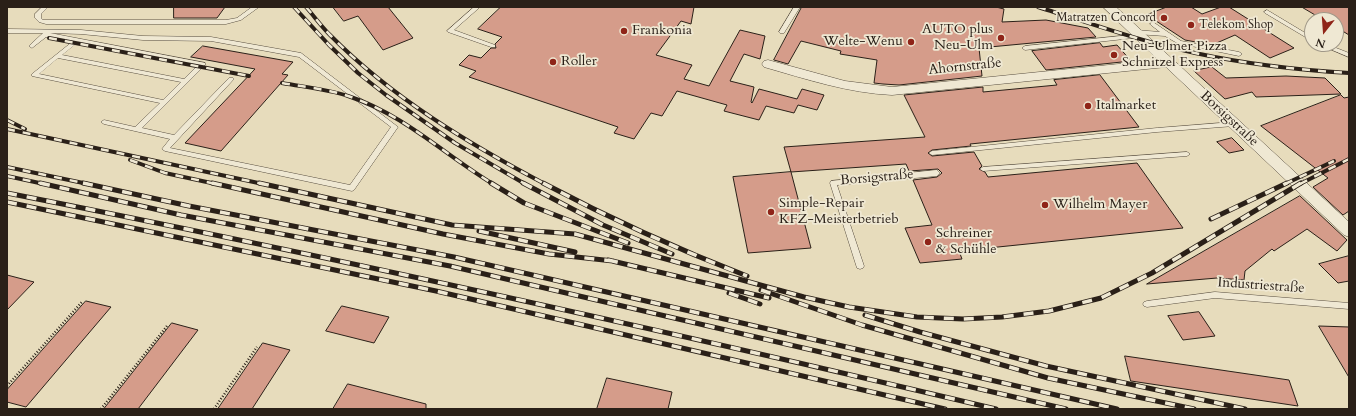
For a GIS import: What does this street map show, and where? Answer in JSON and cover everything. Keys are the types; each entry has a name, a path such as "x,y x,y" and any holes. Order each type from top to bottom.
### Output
{"street":[{"name":"Borsigstraße","path":"1109,7 1349,231"},
{"name":"Ahornstraße","path":"768,64 836,82 873,90 892,91 1168,63"}],"lane":[{"path":"45,7 38,14 40,21 226,22 239,18 256,7"},
{"path":"476,7 450,32 493,46"},
{"path":"782,32 796,7"},
{"path":"1267,12 1304,34"},
{"path":"1153,24 1179,42 1240,54"},
{"path":"7,31 47,33 81,32 143,38 211,39 301,55 395,127 352,188 165,149 231,79"},
{"path":"47,33 76,41 203,64 137,129"},
{"path":"32,46 47,33"},
{"path":"1025,48 1138,34 1166,34"},
{"path":"76,41 34,75 165,102"},
{"path":"58,56 185,81"},
{"path":"104,122 175,138"},
{"path":"932,153 1157,130 1234,124"},
{"path":"983,169 1187,154"},
{"name":"Borsigstraße","path":"860,266 833,183 938,173"},
{"name":"Industriestraße","path":"1147,304 1215,295 1282,302 1349,306"}],"path":[{"path":"7,386 82,302"},
{"path":"101,409 166,326"},
{"path":"214,409 257,346"}],"building":[{"path":"174,7 225,7 217,18 174,18"},
{"path":"333,7 388,7 413,38 383,50 358,16 344,21"},
{"path":"501,7 694,7 691,24 681,21 656,55 692,65 684,79 709,86 740,30 765,36 760,59 744,54 730,81 754,87 752,103 759,89 797,99 802,89 824,95 817,110 798,105 794,113 766,106 759,120 724,111 727,105 677,91 662,116 651,113 634,139 614,133 618,127 469,77 476,71 459,65 469,55 481,58 491,48 496,48 495,44 502,37 478,29"},
{"name":"Welte-Wenu","path":"802,7 996,7 1004,9 1002,22 1046,20 1088,28 1096,37 979,48 982,76 899,85 883,84 874,83 877,60 840,54 841,51 801,41 788,64 774,60"},
{"path":"1167,7 1191,7 1202,14 1221,7 1229,7 1294,48 1270,58 1235,35 1212,45 1185,40 1147,15"},
{"path":"1302,7 1349,7 1349,35 1344,32 1344,12 1310,12"},
{"path":"1100,43 1103,47 1117,45 1131,61 1046,70 1032,51"},
{"path":"203,46 293,62 282,74 288,75 221,151 185,143 255,69 191,57"},
{"path":"1212,67 1226,78 1286,76 1325,78 1341,94 1256,97 1252,92 1225,99 1194,71"},
{"path":"1100,75 1139,127 970,144 971,146 932,150 928,153 932,156 974,152 982,166 979,169 985,172 988,177 1137,163 1183,228 959,251 962,259 920,263 905,228 932,225 913,180 937,177 942,173 938,169 909,171 906,164 791,172 784,147 925,137 904,95 983,87 983,92 1057,85 1054,80"},
{"path":"1341,95 1344,98 1349,97 1349,211 1343,215 1313,187 1328,178 1261,126"},
{"path":"1232,138 1244,150 1229,153 1217,142"},
{"name":"Simple-Repair KFZ-Meisterbetrieb","path":"791,172 811,248 748,253 733,177"},
{"path":"1300,196 1347,240 1337,251 1307,229 1274,251 1272,249 1245,271 1244,280 1217,278 1147,284"},
{"path":"1349,256 1349,281 1338,283 1319,264"},
{"path":"7,275 34,282 7,310"},
{"path":"86,301 111,307 26,407 7,402 7,390"},
{"path":"342,306 389,317 374,343 326,331"},
{"path":"1199,312 1215,336 1183,340 1168,316"},
{"path":"172,323 198,330 138,409 104,409"},
{"path":"1319,326 1349,327 1349,377"},
{"path":"263,343 290,350 252,409 218,409"},
{"path":"1125,356 1289,380 1298,406 1131,381"},
{"path":"607,378 672,392 668,409 597,409"},
{"path":"348,384 426,404 426,409 333,409"}],"railway":[{"path":"294,7 329,45 358,73 386,95 455,143 525,184"},
{"path":"306,7 327,32 354,58 405,99 460,136 545,184"},
{"path":"1038,7 1175,49 1272,66 1349,73"},
{"path":"49,38 249,76"},
{"path":"282,83 315,88 348,96 387,113 493,184"},
{"path":"7,120 25,129"},
{"path":"7,129 263,184"},
{"path":"1300,184 1349,159"},
{"path":"130,160 165,173 216,184"},
{"path":"1285,184 1334,161"},
{"path":"7,167 88,184"},
{"path":"7,176 44,184"},
{"path":"40,183 181,215 450,266 1066,409"},
{"path":"83,183 189,206 454,257 1117,409"},
{"path":"212,183 443,234 549,254 612,261"},
{"path":"259,183 452,225 575,234 804,297 849,307 917,317 963,319 1002,317 1049,311 1101,298 1152,273 1301,183"},
{"path":"491,183 524,203 628,243"},
{"path":"523,183 603,225 672,254"},
{"path":"1211,219 1287,183"},
{"path":"545,184 644,232 747,276"},
{"path":"7,193 379,269 749,351 996,409"},
{"path":"7,202 436,291 945,409"},
{"path":"479,231 575,252"},
{"path":"612,261 769,298"},
{"path":"761,290 862,325 1048,378 1194,409"},
{"path":"729,293 760,304"},
{"path":"865,315 920,332 1046,366 1245,409"}],"place":[{"name":"Matratzen Concord","path":"1164,18"},
{"name":"Telekom Shop","path":"1191,25"},
{"name":"Frankonia","path":"624,31"},
{"name":"AUTO plus Neu-Ulm","path":"1001,38"},
{"name":"Welte-Wenu","path":"911,42"},
{"name":"Neu-Ulmer Pizza Schnitzel Express","path":"1114,55"},
{"name":"Roller","path":"553,62"},
{"name":"Italmarket","path":"1088,106"},
{"name":"Wilhelm Mayer","path":"1045,205"},
{"name":"Simple-Repair KFZ-Meisterbetrieb","path":"771,212"},
{"name":"Schreiner & Schühle","path":"928,242"}]}
